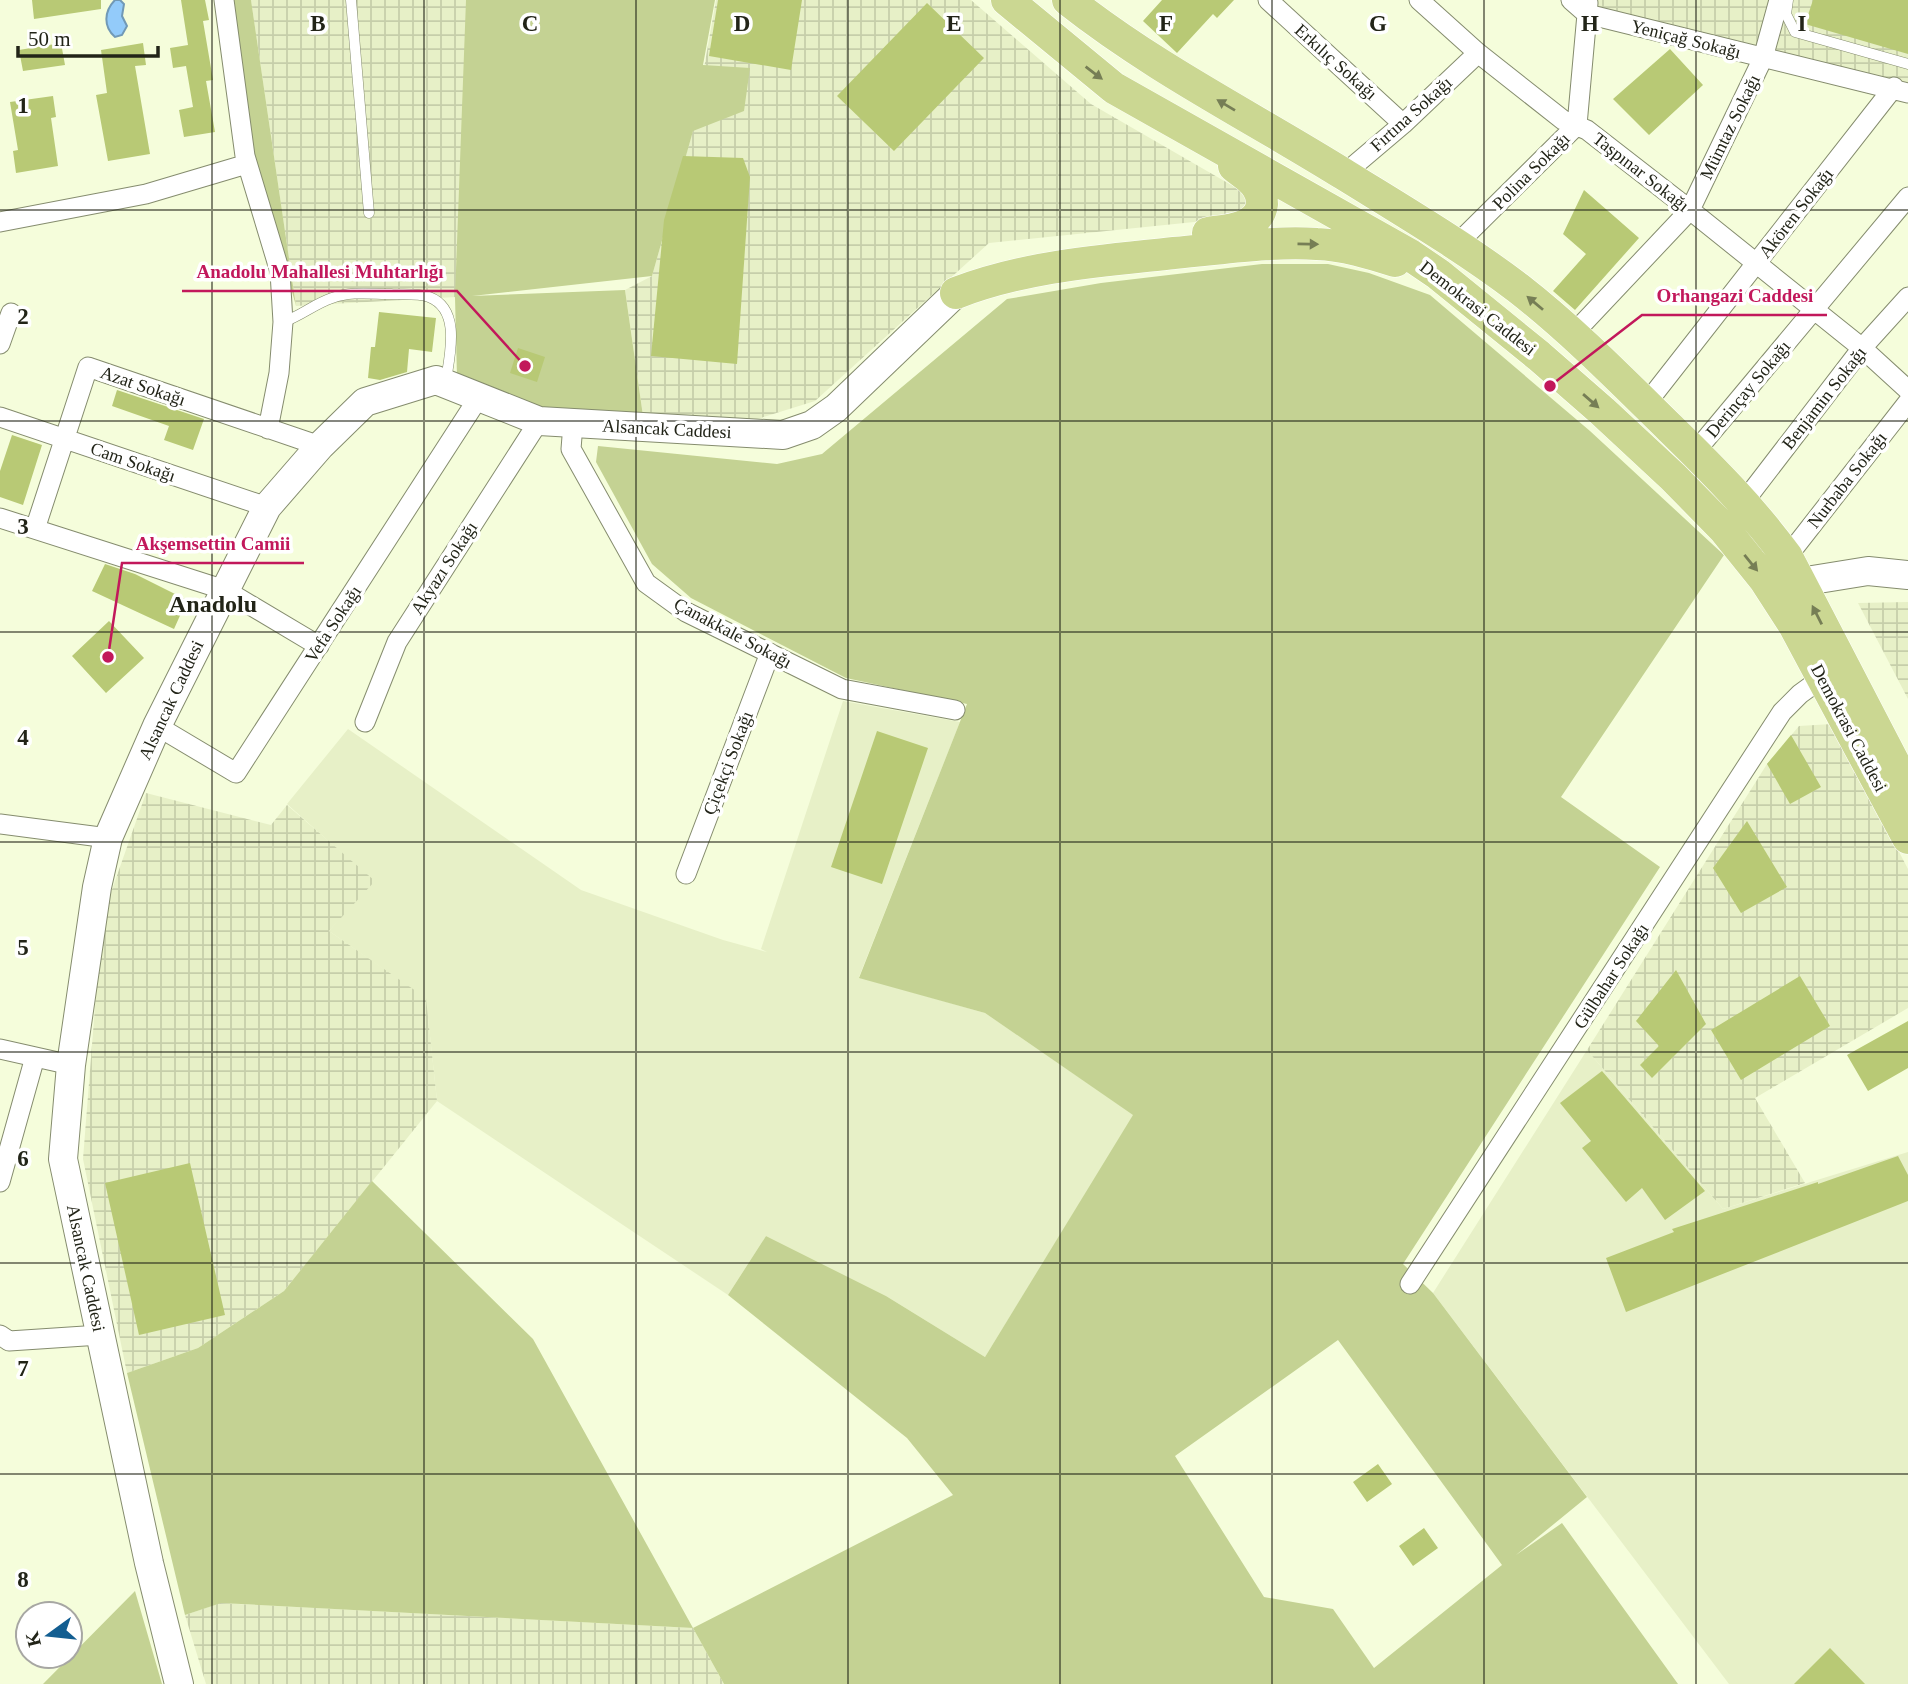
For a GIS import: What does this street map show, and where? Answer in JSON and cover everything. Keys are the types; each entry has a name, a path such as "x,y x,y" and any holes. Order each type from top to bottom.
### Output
{"main road":[{"name":"Demokrasi Caddesi","path":"1007,0 1114,88 1410,255 1438,274 1602,411 1673,477 1724,529 1765,580 1794,625 1908,838"},
{"path":"1023,0 1041,29"},
{"name":"Demokrasi Caddesi","path":"1068,0 1103,28 1144,55 1344,174 1456,245 1518,288 1573,334 1695,452 1764,525 1793,570 1908,790"},
{"path":"956,293 983,271 1001,261 1021,256 1237,229 1251,223 1262,206 1261,194 1254,183 1192,132"},
{"path":"1240,247 1272,235 1283,226 1293,210 1298,177 1293,156 1284,140"},
{"path":"956,293 1009,275 1047,268 1288,244 1330,245 1373,254 1438,274"},
{"path":"1822,678 1819,666 1824,655 1833,648 1845,647 1856,652 1908,750"}],"street":[{"path":"224,0 247,164 280,272 283,322 279,373 268,429"},
{"name":"Erkılıç Sokağı","path":"1268,0 1403,124"},
{"name":"Taşpınar Sokağı","path":"1419,0 1478,53 1563,120 1587,130 1690,210 1862,348 1908,390"},
{"path":"1571,0 1588,7"},
{"name":"Mümtaz Sokağı","path":"1573,334 1690,210 1763,58 1779,0"},
{"name":"Yeniçağ Sokağı","path":"1588,7 1763,58 1901,90"},
{"name":"Polina Sokağı","path":"1456,245 1577,125 1588,7"},
{"name":"Fırtına Sokağı","path":"1344,174 1403,124 1478,53"},
{"name":"Akören Sokağı","path":"1646,404 1756,264 1901,90"},
{"path":"0,222 146,194 247,164"},
{"name":"Derinçay Sokağı","path":"1695,452 1908,197"},
{"name":"Alsancak Caddesi","path":"179,1684 149,1563 63,1159 71,1065 97,887 108,838 157,726 267,507 320,446 365,402 436,380 539,421 783,435 812,425 836,408 956,293"},
{"name":"Benjamin Sokağı","path":"1743,503 1862,348 1908,297"},
{"path":"0,344 11,313"},
{"name":"Azat Sokağı","path":"35,529 88,367 320,446"},
{"name":"Vefa Sokağı","path":"157,726 236,774 479,397"},
{"name":"Nurbaba Sokağı","path":"1793,570 1908,402"},
{"name":"Cam Sokağı","path":"0,417 267,507"},
{"name":"Akyazı Sokağı","path":"365,722 397,642 539,421"},
{"name":"Çanakkale Sokağı","path":"573,424 571,449 646,583 686,612 842,689 955,710"},
{"path":"0,518 225,590 319,646"},
{"path":"1793,570 1868,571 1908,575"},
{"name":"Çiçekçi Sokağı","path":"686,874 770,653"},
{"name":"Gülbahar Sokağı","path":"1410,1284 1782,712 1822,678"},
{"path":"0,824 108,838"},
{"path":"0,1049 71,1065"},
{"path":"0,1182 35,1057"},
{"path":"0,1335 9,1341 100,1335"}],"lane":[{"path":"351,0 369,213"},
{"path":"1788,0 1786,15 1795,32 1908,64"},
{"path":"283,322 299,316 321,302 342,295 429,297 444,308 450,321 445,384"}],"shaded area":[{"path":"232,0 251,0 296,306 255,157"},
{"path":"251,0 468,0 456,297 296,306"},
{"path":"466,0 715,0 703,65 750,68 744,111 693,131 652,276 472,296 625,290 644,423 539,410 457,378 455,297"},
{"path":"716,0 971,0 1091,104 1252,197 1243,217 989,243 815,401 748,422 644,423 625,290 652,276 693,130"},
{"path":"1583,0 1908,0 1908,103 1580,18"},
{"path":"1262,264 1328,264 1369,273 1430,295 1590,431 1724,555 1561,797 1660,867 1403,1264 1433,1293 1587,1497 1516,1555 1562,1523 1678,1684 724,1684 693,1628 953,1495 907,1438 728,1295 766,1236 886,1296 985,1357 1133,1115 985,1013 859,978 967,704 846,678 691,598 652,564 596,462 598,446 777,464 822,454 1007,299 1101,283","holes":["1338,1340 1502,1565 1374,1668 1333,1609 1264,1597 1175,1456"]},
{"path":"1908,602 1908,699 1858,603"},
{"path":"843,701 960,722 859,977 985,1013 1134,1115 985,1357 886,1296 766,1236 728,1295 437,1101 426,999 329,931 372,880 287,804 348,729 581,890 723,940 767,952 761,949"},
{"path":"1832,724 1908,869 1908,1008 1755,1098 1805,1183 1723,1209 1587,1050 1767,764 1799,726"},
{"path":"146,793 271,825 287,805 375,881 329,931 426,998 437,1101 284,1291 198,1348 127,1373 83,1159 102,918"},
{"path":"1587,1050 1723,1209 1908,1152 1908,1684 1729,1684 1433,1293"},
{"path":"372,1181 533,1339 693,1628 221,1603 185,1615 127,1373 198,1348 284,1291"},
{"path":"135,1591 162,1684 43,1684 57,1670 84,1670 84,1643"},
{"path":"220,1603 693,1628 724,1684 206,1684 185,1615"}],"water":[{"path":"115,0 124,4 122,16 127,26 122,35 115,37 108,29 106,19"}],"building":[{"path":"32,0 101,0 101,9 34,19"},
{"path":"181,0 205,0 209,20 203,21 213,80 206,81 215,132 184,137 179,110 193,107 186,66 173,68 170,48 188,45"},
{"path":"718,0 802,0 791,70 709,56"},
{"path":"1162,0 1234,0 1217,18 1213,14 1177,53 1143,21"},
{"path":"1813,0 1908,0 1908,54 1805,24"},
{"path":"927,3 984,58 894,151 837,96"},
{"path":"61,43 65,65 23,71 19,50"},
{"path":"143,43 146,65 135,66 150,154 108,161 96,95 107,93 101,50"},
{"path":"1670,49 1703,85 1649,135 1613,99"},
{"path":"53,96 56,117 51,118 58,166 16,173 13,151 18,150 10,102"},
{"path":"683,156 743,158 750,177 737,364 651,356 664,220"},
{"path":"1584,190 1639,238 1575,310 1553,291 1586,254 1563,234"},
{"path":"379,312 436,318 432,352 409,349 407,372 380,380 368,378 371,347 375,347"},
{"path":"518,348 545,357 537,382 510,373"},
{"path":"117,390 204,419 193,450 164,440 169,426 112,406"},
{"path":"12,435 42,445 23,505 0,497 0,471"},
{"path":"105,564 135,574 187,600 174,629 92,591"},
{"path":"109,621 144,658 106,693 72,656"},
{"path":"877,731 928,748 882,884 831,867"},
{"path":"1791,735 1821,787 1790,804 1767,764"},
{"path":"1747,821 1787,887 1741,913 1713,868"},
{"path":"1676,970 1706,1024 1652,1078 1640,1065 1659,1046 1636,1021"},
{"path":"1800,976 1830,1026 1741,1080 1711,1030"},
{"path":"1908,1021 1908,1068 1868,1091 1847,1055"},
{"path":"1602,1071 1705,1191 1665,1220 1642,1188 1626,1202 1582,1148 1591,1141 1560,1103"},
{"path":"1898,1156 1908,1175 1908,1201 1626,1312 1606,1258 1674,1232 1672,1229"},
{"path":"190,1163 225,1315 139,1335 105,1183"},
{"path":"1378,1464 1392,1484 1367,1502 1353,1482"},
{"path":"1424,1528 1438,1548 1413,1566 1399,1546"},
{"path":"1830,1648 1865,1684 1794,1684"}],"place":[{"name":"Anadolu Mahallesi Muhtarlığı","path":"525,366"},
{"name":"Orhangazi Caddesi","path":"1550,386"},
{"name":"Akşemsettin Camii","path":"108,657"}],"district":[{"name":"Anadolu","path":"213,604"}]}
